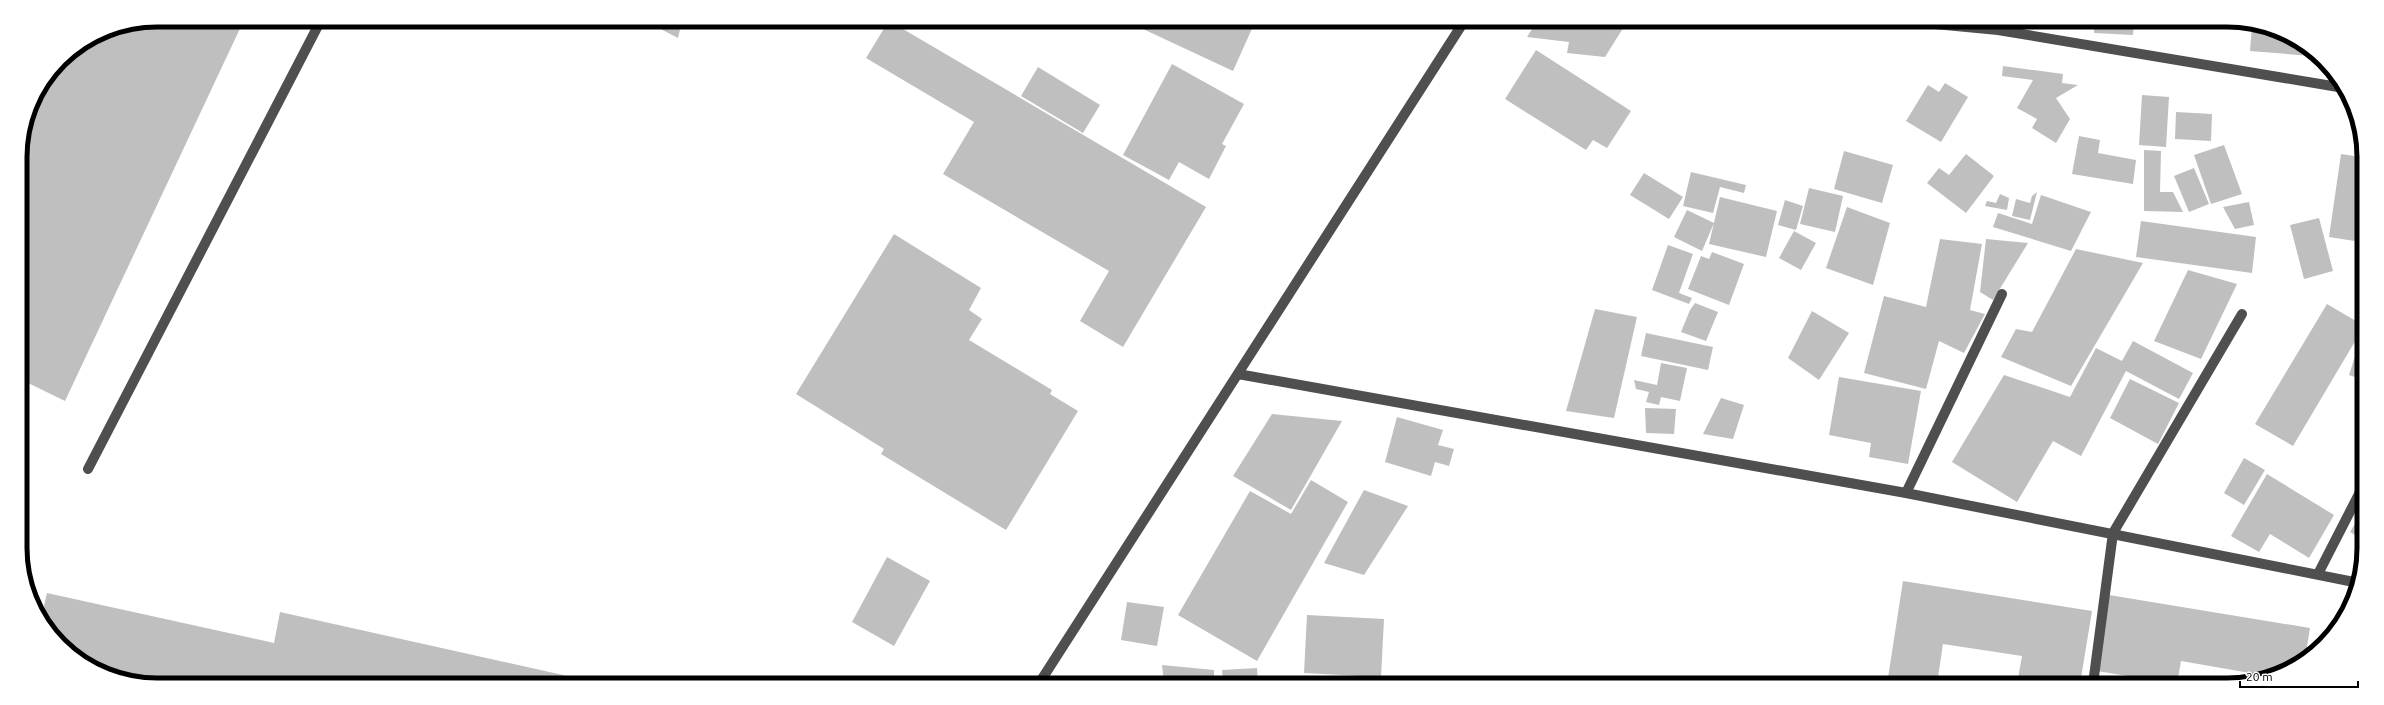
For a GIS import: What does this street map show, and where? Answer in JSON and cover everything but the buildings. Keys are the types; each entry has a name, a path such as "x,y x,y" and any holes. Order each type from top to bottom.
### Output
{"street":[{"path":"88,469 317,27"},
{"path":"1043,678 1460,27"},
{"path":"1998,27 2336,87"},
{"path":"1906,493 2002,294"},
{"path":"2094,678 2113,533 2242,314"},
{"path":"1238,374 1906,493 2353,582"},
{"path":"2318,574 2357,498"}]}
